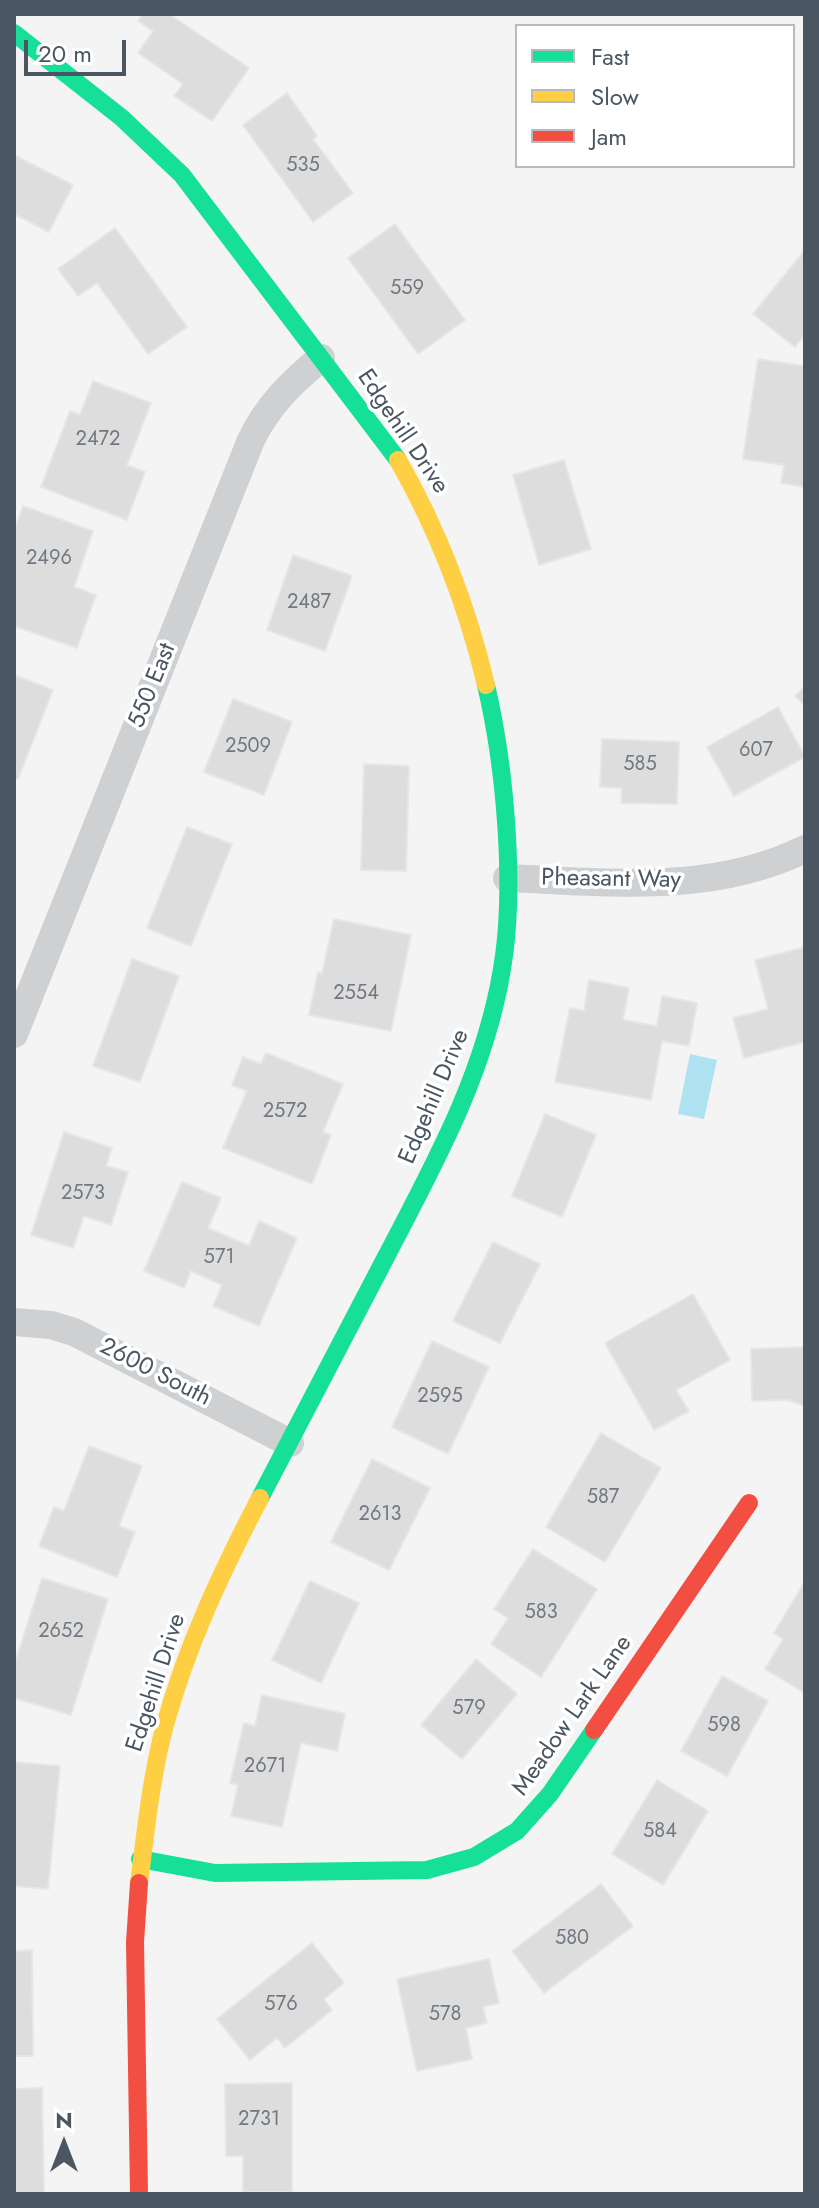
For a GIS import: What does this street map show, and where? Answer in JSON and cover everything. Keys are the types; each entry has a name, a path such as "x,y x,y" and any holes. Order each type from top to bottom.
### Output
{"street":[{"name":"Edgehill Drive","path":"14,33 117,112 182,175 397,457 422,499 460,589 490,692 500,751 507,878 506,942 488,1034 474,1079 450,1135 223,1569 181,1674 153,1779 140,1859 135,1942 139,2194"},
{"name":"550 East","path":"14,1034 251,440 262,417 276,399 321,358"},
{"name":"Pheasant Way","path":"507,878 617,883 686,882 755,870 805,849"},
{"name":"2600 South","path":"14,1322 51,1325 74,1332 290,1443"},
{"name":"Meadow Lark Lane","path":"140,1859 215,1873 427,1870 463,1861 496,1846 535,1814 550,1794 749,1503"}],"water":[{"path":"690,1054 717,1060 704,1119 678,1114"}],"building":[{"path":"143,14 169,14 249,68 212,121 174,96 183,84 138,53 153,31 138,21"},
{"path":"287,93 317,136 313,139 353,193 313,222 243,125"},
{"path":"14,155 73,185 49,232 14,214"},
{"path":"395,224 465,320 418,354 348,258"},
{"path":"115,228 187,327 148,354 97,283 78,296 58,269"},
{"path":"805,250 805,334 795,347 753,314"},
{"path":"758,359 805,366 805,487 781,483 784,465 743,459"},
{"path":"93,381 151,403 127,465 145,472 127,520 41,487 70,411 80,415"},
{"path":"564,460 591,549 539,565 513,475"},
{"path":"23,506 93,531 74,587 96,595 77,648 14,626 14,531"},
{"path":"293,555 352,576 325,651 267,630"},
{"path":"14,675 53,690 18,779 14,778"},
{"path":"805,686 805,706 795,696"},
{"path":"233,699 292,722 264,795 204,772"},
{"path":"778,707 805,757 734,796 707,747"},
{"path":"602,739 679,742 677,804 621,803 622,788 600,787"},
{"path":"364,764 409,766 406,871 361,870"},
{"path":"187,827 232,844 191,946 147,928"},
{"path":"334,919 411,935 391,1031 309,1015"},
{"path":"805,947 805,1042 744,1058 733,1018 768,1009 755,960"},
{"path":"132,959 179,976 140,1082 93,1066"},
{"path":"589,980 629,988 623,1020 657,1026 662,996 697,1003 689,1046 662,1041 651,1100 555,1082 570,1008 584,1011"},
{"path":"266,1053 343,1084 323,1132 331,1135 312,1184 223,1148 247,1091 232,1085 243,1057 261,1064"},
{"path":"545,1114 596,1135 562,1217 512,1196"},
{"path":"64,1132 112,1148 106,1166 128,1172 111,1225 84,1216 73,1248 31,1235"},
{"path":"182,1182 221,1198 208,1228 249,1246 259,1221 297,1238 259,1326 213,1306 222,1285 191,1271 184,1288 144,1271"},
{"path":"493,1242 540,1264 500,1343 453,1321"},
{"path":"693,1294 730,1360 676,1390 689,1411 654,1430 605,1343"},
{"path":"432,1341 489,1367 448,1454 392,1427"},
{"path":"805,1347 805,1406 788,1400 752,1401 751,1349"},
{"path":"601,1433 661,1468 605,1562 546,1527"},
{"path":"89,1446 142,1466 119,1526 135,1532 117,1577 39,1546 54,1507 64,1511"},
{"path":"372,1459 430,1488 389,1570 331,1542"},
{"path":"533,1549 597,1589 541,1677 491,1644 508,1618 494,1609"},
{"path":"42,1578 108,1599 71,1715 14,1698 14,1666"},
{"path":"310,1581 359,1603 321,1683 272,1660"},
{"path":"805,1581 805,1693 765,1669 783,1639 774,1633"},
{"path":"476,1659 517,1694 462,1759 421,1725"},
{"path":"722,1676 768,1701 727,1776 681,1751"},
{"path":"262,1695 345,1714 337,1751 301,1743 282,1827 231,1816 238,1785 230,1783 244,1723 255,1726"},
{"path":"14,1762 60,1766 48,1889 14,1886"},
{"path":"657,1780 708,1811 663,1885 612,1854"},
{"path":"601,1884 633,1926 544,1993 512,1951"},
{"path":"312,1943 344,1983 324,1999 332,2010 285,2048 277,2038 250,2060 217,2019"},
{"path":"32,1950 33,2056 14,2056 14,1951"},
{"path":"489,1959 499,2003 483,2007 487,2023 466,2028 472,2059 417,2071 397,1979"},
{"path":"292,2083 292,2192 243,2192 243,2156 226,2156 225,2084"},
{"path":"42,2088 44,2194 14,2194 14,2089"}],"traffic: fast":[{"path":"14,33 122,118 182,175 398,460"},
{"path":"260,1498 440,1152 484,1045 502,969 508,901 503,789 486,685"},
{"path":"140,1859 215,1873 427,1870 474,1857 517,1831 550,1794 594,1730"}],"traffic: slow":[{"path":"398,460 450,570 486,685"},
{"path":"139,1883 156,1764 174,1695 206,1609 260,1498"}],"traffic: jam":[{"path":"594,1730 749,1503"},
{"path":"139,1883 135,1942 139,2194"}]}
